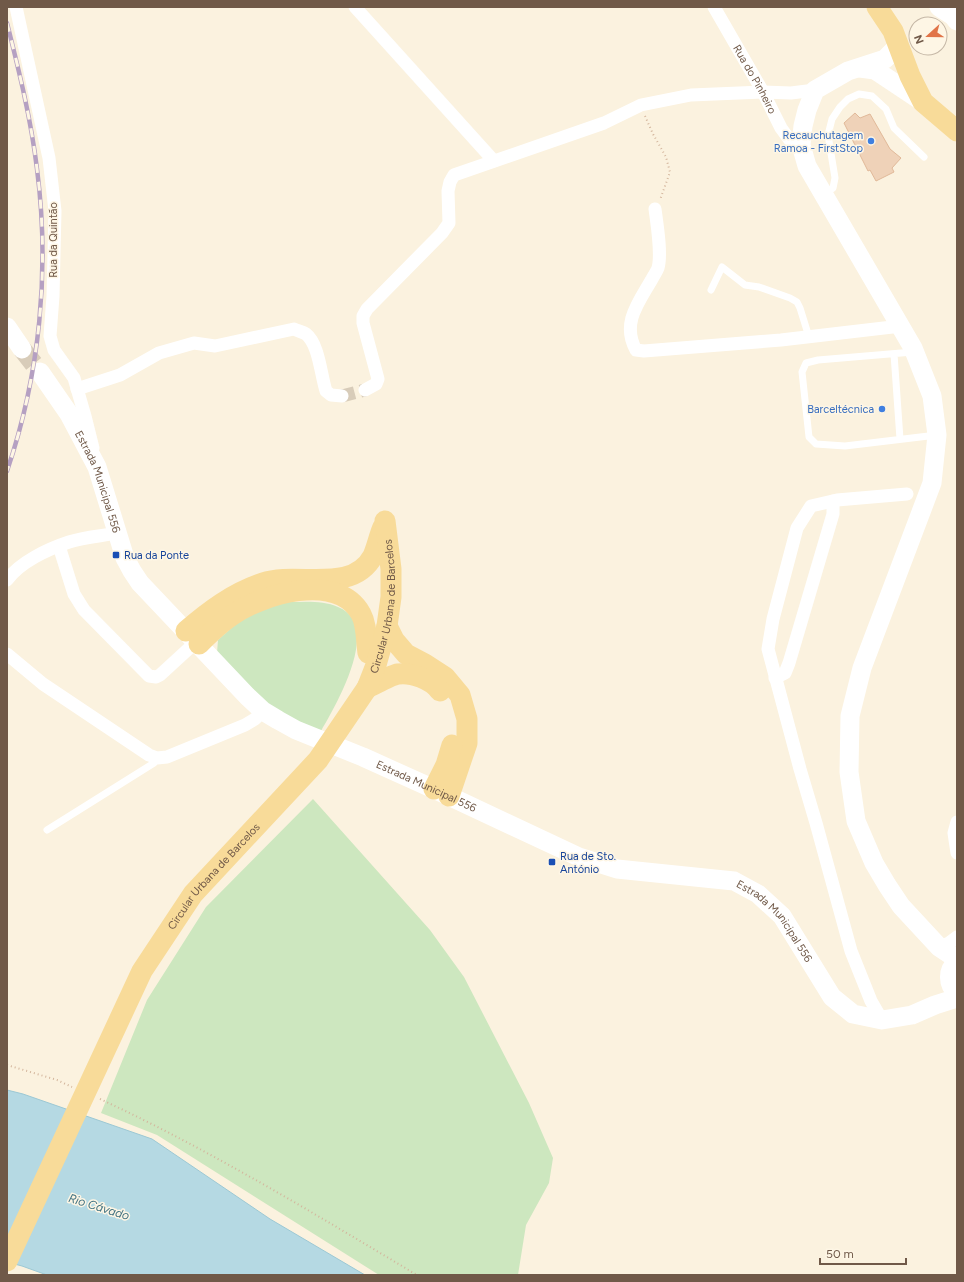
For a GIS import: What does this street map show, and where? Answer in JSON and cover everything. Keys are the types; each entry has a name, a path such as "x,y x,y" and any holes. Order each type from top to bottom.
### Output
{"main road":[{"path":"877,7 893,31 910,76 923,102"},
{"path":"939,7 957,21"},
{"path":"898,46 884,59 848,71 815,90 807,110 803,126 801,145 807,166 915,352 932,396 937,434 932,483 862,668 850,716 849,772 856,821 874,863 902,906 939,947 954,973 935,1004"},
{"path":"860,68 875,70 923,102 957,131"},
{"path":"910,76 957,118"},
{"path":"7,327 22,349"},
{"name":"Estrada Municipal 556","path":"40,372 69,414 97,467 125,558 140,583 263,711 296,730 363,757 442,792 578,857 617,869 734,881 752,890 782,916 832,997 853,1014 882,1020 912,1015 935,1004 957,998"},
{"path":"193,639 220,604 239,593 263,583 291,578 332,580 343,579 352,575 364,566 373,556 385,521 387,545"},
{"name":"Circular Urbana de Barcelos","path":"7,1261 142,972 193,894 318,760 367,688 376,665 387,626 391,581 387,545"},
{"name":"Circular Urbana de Barcelos","path":"344,722 368,653 377,617 387,545"},
{"path":"193,639 248,606 269,597 293,591 322,590 341,595 350,600 357,607 362,615 365,626 368,653"},
{"path":"387,626 394,640 406,654 445,677 460,695 467,719 467,743 442,792"},
{"path":"367,688 398,674 417,676 436,686 448,702 454,720 454,741 446,765 442,792"}],"street":[{"name":"Rua da Quintão","path":"16,7 48,158 55,211 53,296 50,336 54,350 74,378 97,467"},
{"path":"355,7 494,161"},
{"name":"Rua do Pinheiro","path":"714,7 781,128 788,139 801,145"},
{"path":"365,390 376,384 378,378 363,323 363,316 367,309 442,233 449,223 448,191 450,182 454,175 604,123 641,105 691,95 762,92 791,93 815,90"},
{"path":"655,209 659,246 658,268 633,311 630,321 629,333 636,350 644,351 809,337 901,326"},
{"path":"77,390 120,375 159,353 194,343 215,346 294,330 306,334 311,340 326,391 331,395 342,396"},
{"path":"882,1020 871,1001 851,950 768,649 773,619 797,528 811,506 833,501 907,494"},
{"path":"775,678 785,673 789,663 833,514 833,501"},
{"path":"7,580 13,572 37,555 69,541 117,533"},
{"path":"59,546 74,594 84,610 149,676 156,677 160,675 193,639"},
{"path":"7,654 49,688 149,755 157,758 167,757 245,725 255,719 263,711"},
{"path":"957,822 954,833 957,854"},
{"path":"939,947 957,937"}],"lane":[{"path":"823,195 833,188 835,178 828,135 832,119 840,107 848,99 859,94 872,96 886,109 894,128 924,157"},
{"path":"711,290 722,267 745,285 759,287 790,298 797,302 800,308 809,337"},
{"path":"915,352 818,360 806,363 802,372 809,437 816,444 845,446 937,434"},
{"path":"894,354 900,439"},
{"path":"48,830 154,763 157,758"}],"path":[{"path":"641,105 653,134 666,158 670,172 655,209"},
{"path":"7,1065 58,1080 79,1090"},
{"path":"100,1099 135,1115 242,1171 417,1275"}],"green space":[{"path":"287,602 320,602 338,607 351,616 356,630 356,647 352,666 345,685 321,731 290,720 262,702 217,653 218,640 247,614"},
{"path":"313,799 430,930 464,977 529,1103 553,1158 549,1183 526,1225 518,1275 379,1275 157,1135 101,1113 147,1000 206,907"}],"water":[{"name":"Rio Cávado","path":"7,1090 23,1094 152,1139 270,1219 365,1275 47,1275 7,1262"}],"building":[{"path":"855,113 860,118 870,114 890,149 901,158 892,168 894,172 876,181 870,170 868,171 844,123"}],"tunnel":[{"path":"22,349 40,372"},
{"path":"342,396 365,390"}],"railway":[{"path":"7,23 24,95 37,169 41,207 42,245 42,283 34,359 27,397 7,471"}],"place":[{"name":"Recauchutagem Ramoa - FirstStop","path":"871,141"},
{"name":"Barceltécnica","path":"882,409"},
{"name":"Rua da Ponte","path":"116,555"},
{"name":"Rua de Sto. António","path":"552,862"}]}
